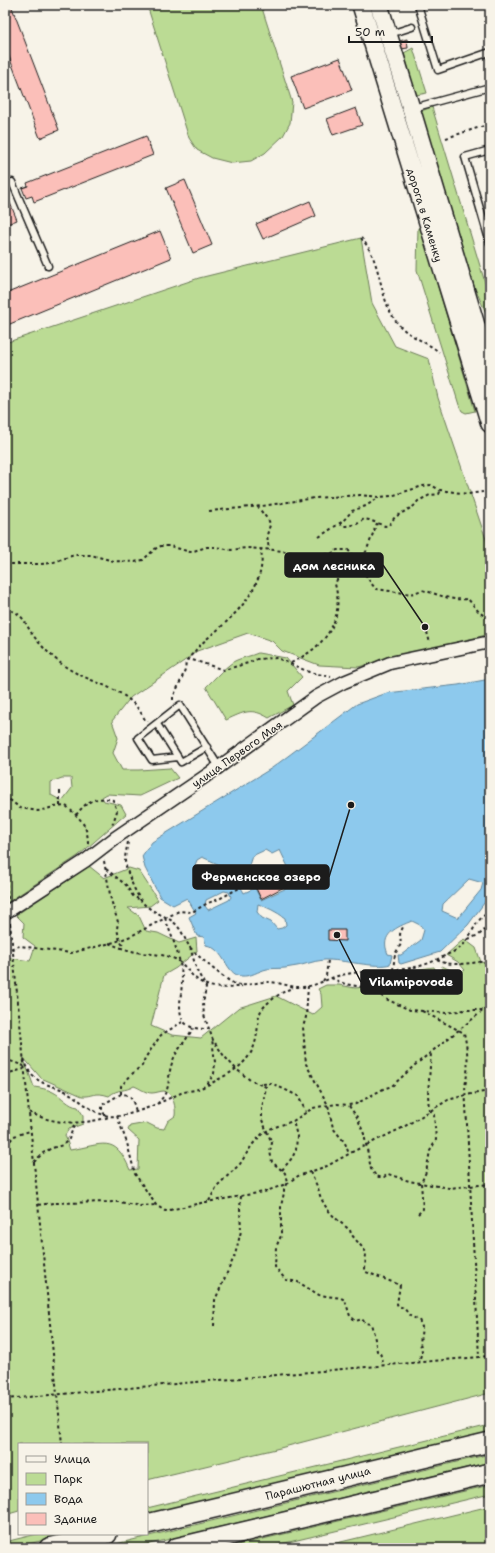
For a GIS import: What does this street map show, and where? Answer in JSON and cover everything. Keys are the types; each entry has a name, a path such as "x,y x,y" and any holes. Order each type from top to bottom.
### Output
{"main road":[{"name":"дорога в Каменку","path":"361,5 490,424"},
{"name":"дорога в Каменку","path":"379,5 412,108 490,372"},
{"name":"Парашютная улица","path":"148,1524 490,1442"},
{"path":"176,1548 490,1473"},
{"path":"49,1548 103,1535"}],"street":[{"name":"улица Первого Мая","path":"8,915 85,861 100,848 219,767 316,697 344,682 390,663 490,642"}],"lane":[{"path":"418,5 438,70 490,52"},
{"path":"388,35 412,27"},
{"path":"412,108 490,87"},
{"path":"490,150 465,157 490,243"},
{"path":"5,185 12,182 48,266"},
{"path":"178,757 152,760 138,738 180,705 219,767"},
{"path":"157,724 181,762 207,747"}],"path":[{"path":"446,138 490,124"},
{"path":"361,238 369,246 376,262 389,308 398,324 405,331 440,352"},
{"path":"209,510 257,506 315,498 360,495 379,497 391,496 431,485 441,490 468,494 483,492"},
{"path":"340,523 342,526 346,526 357,524 364,520 369,520 385,526 389,525 395,517 414,506 418,501 430,495 438,494 441,490"},
{"path":"319,538 340,523 352,511 366,506 379,497"},
{"path":"257,506 269,521 270,525 267,535 269,550"},
{"path":"291,663 321,644 329,634 338,605 335,584 341,571 347,564 366,552 377,523"},
{"path":"5,564 51,563 74,555 91,555 107,560 135,562 143,560 155,549 161,546 170,546 190,552 207,547 216,547 231,550 246,548 302,553 313,556 331,554 337,550 348,550 357,559 364,573 376,589 412,594 422,590 447,598 468,600 479,612 490,620"},
{"path":"175,709 173,697 184,672 187,659 200,644 233,616 253,591 259,579 262,557 261,550"},
{"path":"5,610 21,615 40,644 63,665 79,675 101,683 126,696 138,709 145,720 157,724"},
{"path":"187,659 224,670 248,664 257,659 277,658 309,672 344,682"},
{"path":"60,789 60,806"},
{"path":"5,796 20,808 38,811 66,806 76,815 87,829 88,843 85,861"},
{"path":"76,815 83,806 94,799 102,798 113,800 117,811 112,826 115,838"},
{"path":"132,826 125,862 136,891 143,904 172,920 179,927 190,946 197,971 206,987 203,1004 204,1015 212,1038 224,1056 236,1069 250,1080 263,1084 271,1083 298,1096 306,1112"},
{"path":"100,848 118,922 120,941 124,947"},
{"path":"106,869 126,885 133,896 142,901"},
{"path":"5,872 8,915 13,949 62,1443"},
{"path":"5,950 20,946 71,953 120,941 179,911 192,912 256,879"},
{"path":"23,1056 29,1072 34,1078 50,1086 66,1091 94,1111 105,1115 117,1116 136,1111 182,1093 199,1089 236,1069 243,1063 255,1046 260,1013 265,1005 287,989 308,986 339,975 371,970 393,970 420,966 436,960 463,945 482,915 490,912"},
{"path":"167,917 180,962 182,980 181,1017 186,1024 193,1028 208,1029"},
{"path":"467,939 479,935 490,925"},
{"path":"393,970 395,954 401,944 400,934 403,927"},
{"path":"109,943 135,952 155,953 180,962 193,976 211,988 243,986 267,982 282,983 294,987"},
{"path":"190,946 226,978 233,983 243,986"},
{"path":"322,982 326,976 328,960"},
{"path":"436,960 443,964 452,965 490,961"},
{"path":"331,978 345,984 368,988 388,1000 410,1010 446,1013 485,1009 490,1010"},
{"path":"308,986 306,1017 303,1027 306,1064 328,1105 333,1128 345,1143 349,1154"},
{"path":"209,1201 217,1186 240,1164 252,1145 267,1131 292,1121 313,1108 328,1105 348,1105 364,1100 383,1089 392,1086 431,1052 485,1009"},
{"path":"422,1011 464,1033 468,1067 465,1086 479,1356"},
{"path":"121,1094 121,1086 135,1071 142,1066 145,1058 161,1035 184,1021"},
{"path":"157,1104 168,1089 172,1063 175,1055 187,1040 193,1028"},
{"path":"206,1085 214,1074 215,1062 212,1038"},
{"path":"418,1214 423,1209 421,1183 426,1172 430,1151 436,1140 434,1115 429,1111 428,1094 431,1052"},
{"path":"5,1059 24,1067"},
{"path":"5,1074 24,1067"},
{"path":"263,1084 266,1087 262,1120 272,1143 270,1152 272,1162 285,1173 286,1184 281,1206 281,1236 276,1247 276,1270 286,1280 298,1282 319,1295 341,1298 344,1300 351,1317 356,1321 362,1319 366,1323 371,1324 377,1350 380,1353 384,1365"},
{"path":"117,1116 127,1143 135,1174 156,1205 165,1211 209,1201 264,1192 286,1184 298,1176 327,1166 402,1128 448,1100 490,1091"},
{"path":"105,1115 102,1110 102,1105 121,1094 129,1095 136,1111"},
{"path":"348,1105 357,1116 367,1145 371,1169 376,1176 384,1177 389,1174 429,1186 449,1188 490,1184"},
{"path":"29,1112 45,1118 75,1123 93,1122 110,1116"},
{"path":"282,1170 292,1158 296,1150 297,1136 292,1121"},
{"path":"34,1162 48,1150 63,1145 69,1139 75,1123"},
{"path":"5,1143 14,1136 30,1131"},
{"path":"310,1172 313,1180 318,1186 320,1196 328,1211 341,1224 350,1230 351,1234 366,1252 366,1272 400,1285 398,1306 404,1308 410,1316 419,1320 422,1327 420,1343 422,1351 419,1362"},
{"path":"214,1326 215,1300 235,1255 241,1231 240,1208 242,1196"},
{"path":"38,1205 53,1203 119,1202 140,1206 156,1205"},
{"path":"5,1399 490,1356"}],"green space":[{"path":"147,5 261,5 292,102 290,123 283,136 265,153 251,161 232,163 212,158 197,150 189,138"},
{"path":"413,48 427,93 416,95 404,53"},
{"path":"432,107 490,299 490,322 474,286 421,111"},
{"path":"420,226 475,411 466,413 462,411 459,405 417,270 418,228"},
{"path":"361,238 372,303 395,346 429,359 438,398 490,551 490,634 358,667 319,665 282,651 272,641 248,633 197,651 131,697 112,721 118,738 113,753 122,770 170,768 178,778 140,796 107,794 102,797 104,801 121,805 126,814 78,856 5,904 5,343 199,278","holes":["62,778 71,778 72,788 62,801 51,795 51,782"]},
{"path":"258,653 286,658 302,677 288,691 293,705 269,718 257,713 248,712 226,720 206,687 234,661"},
{"path":"89,866 104,878 129,868 139,871 158,900 150,906 128,908 139,916 146,931 158,933 179,943 196,938 197,951 176,968 164,975 151,1026 172,1035 201,1038 238,1008 276,996 313,1015 322,1007 321,994 318,989 326,985 339,985 355,988 384,985 400,972 434,967 436,972 443,973 442,966 459,974 465,970 458,962 446,955 464,939 476,948 481,962 490,964 490,1393 280,1448 148,1480 148,1443 18,1443 18,1511 5,1515 5,957 30,961 35,946 23,937 24,923 16,915","holes":["23,1057 41,1078 82,1096 97,1094 109,1096 115,1092 134,1086 149,1093 164,1091 167,1092 172,1098 175,1106 175,1116 168,1121 164,1129 157,1128 147,1123 130,1126 128,1130 139,1140 138,1169 130,1170 119,1151 113,1146 106,1144 70,1150 65,1135 69,1129 83,1124 83,1115 78,1107 71,1105 57,1094 34,1087"]},
{"path":"490,1425 490,1433 148,1516 148,1508"},
{"path":"490,1454 490,1462 133,1548 99,1548"},
{"path":"490,1485 490,1494 264,1548 225,1548"},
{"path":"490,1506 490,1548 316,1548"},
{"path":"33,1535 66,1535 11,1548 5,1548 5,1542"}],"water":[{"path":"490,679 490,895 468,925 440,952 401,964 399,963 398,955 401,955 421,940 424,930 420,925 412,921 395,929 388,936 386,947 388,954 392,955 390,964 368,965 324,960 288,968 267,969 251,975 241,976 236,975 228,967 217,951 206,945 204,937 197,936 189,917 196,913 187,898 173,905 160,897 145,868 142,856 152,842 272,768 357,704 387,693 458,685","holes":["265,850 272,854 280,850 289,869 282,872 289,887 261,900 255,888 244,893 237,880 246,874 252,856","202,857 218,864 223,871 222,880 215,883 198,872 195,865 197,860","469,879 483,883 481,890 458,918 442,911 443,904","224,891 229,892 231,897 229,900 208,910 205,906 206,900","258,904 285,918 286,925 277,929 271,922 262,918 257,912"]}],"building":[{"path":"5,5 11,5 59,130 40,138 5,46"},
{"path":"407,39 408,48 401,49 400,41"},
{"path":"340,58 352,90 303,108 291,76"},
{"path":"356,108 362,125 333,135 327,119"},
{"path":"146,136 153,155 34,202 32,196 26,198 22,188 28,186 27,183"},
{"path":"185,180 212,245 193,253 166,188"},
{"path":"6,193 17,220 5,225 5,194"},
{"path":"310,201 316,216 263,239 256,224"},
{"path":"160,231 171,258 5,326 5,294"},
{"path":"280,874 286,886 261,899 255,886"},
{"path":"328,930 345,930 345,941 328,940"}],"place":[{"name":"дом лесника","path":"425,627"},
{"name":"Ферменское озеро","path":"351,805"},
{"name":"Vilamipovode","path":"337,935"}]}
